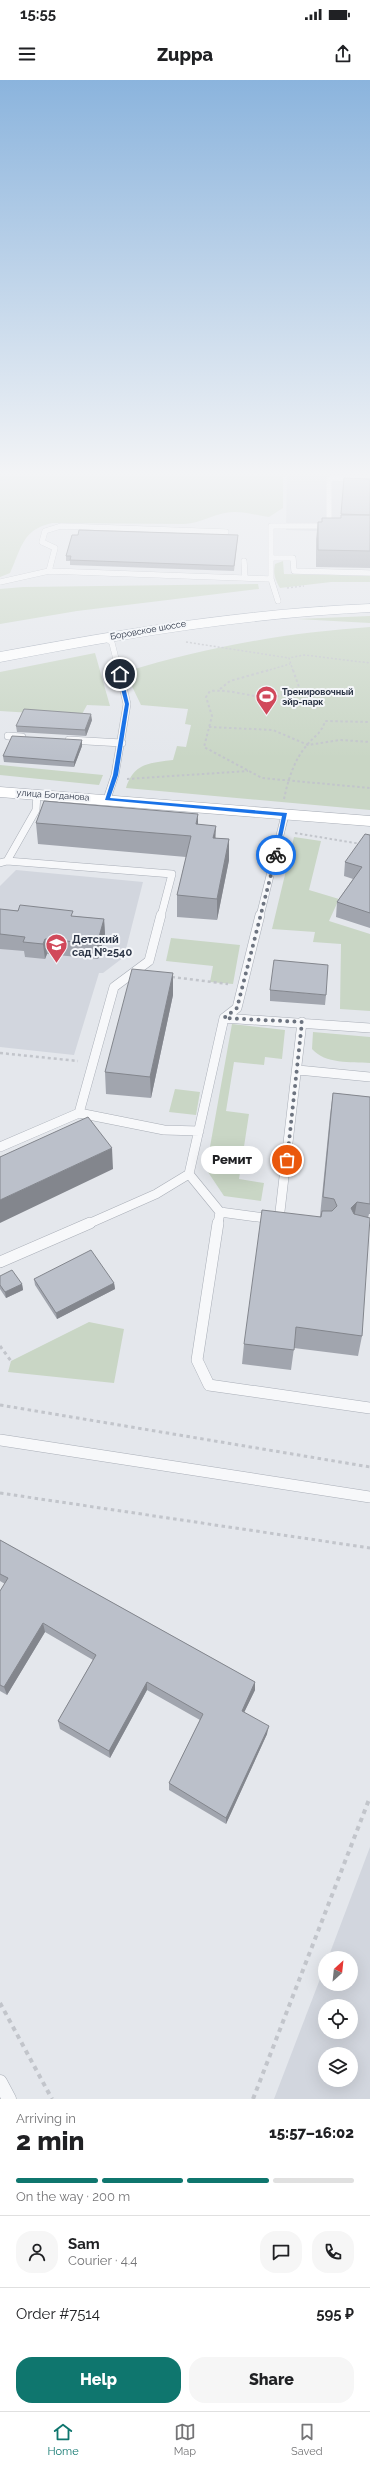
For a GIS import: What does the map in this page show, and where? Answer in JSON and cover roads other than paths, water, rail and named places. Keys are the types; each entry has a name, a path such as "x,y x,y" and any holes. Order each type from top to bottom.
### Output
{"main road":[{"path":"200,608 278,601 370,596"},
{"name":"Боровское шоссе","path":"0,657 190,623 264,614 370,608"},
{"name":"Боровское шоссе","path":"0,643 118,621"},
{"name":"улица Богданова","path":"0,792 284,808 370,821"}],"lane":[{"path":"245,570 245,578"},
{"path":"271,570 270,578 278,601"},
{"path":"294,570 370,573"},
{"path":"0,582 49,571 270,578"},
{"path":"106,638 112,643 127,704 122,743 107,799"},
{"path":"8,736 30,737"},
{"path":"61,739 122,743"},
{"path":"37,794 36,810 3,862 172,874 149,961 114,987 79,1113"},
{"path":"0,1262 156,1194 190,1174 224,1018 237,1008 284,808"},
{"path":"224,1018 302,1022 370,1028"},
{"path":"279,1220 298,1070 302,1022"},
{"path":"298,1070 370,1077"},
{"path":"0,1147 79,1113 164,1130 199,1131"},
{"path":"190,1174 220,1212 295,1222"},
{"path":"220,1212 197,1360 209,1385 370,1408"},
{"path":"0,1440 370,1497"},
{"path":"0,2082 9,2099"}],"place":[{"name":"Тренировочный эйр-парк","path":"266,716"},
{"name":"Детский сад №2540","path":"57,964"},
{"name":"Ремит","path":"287,1160"}]}
